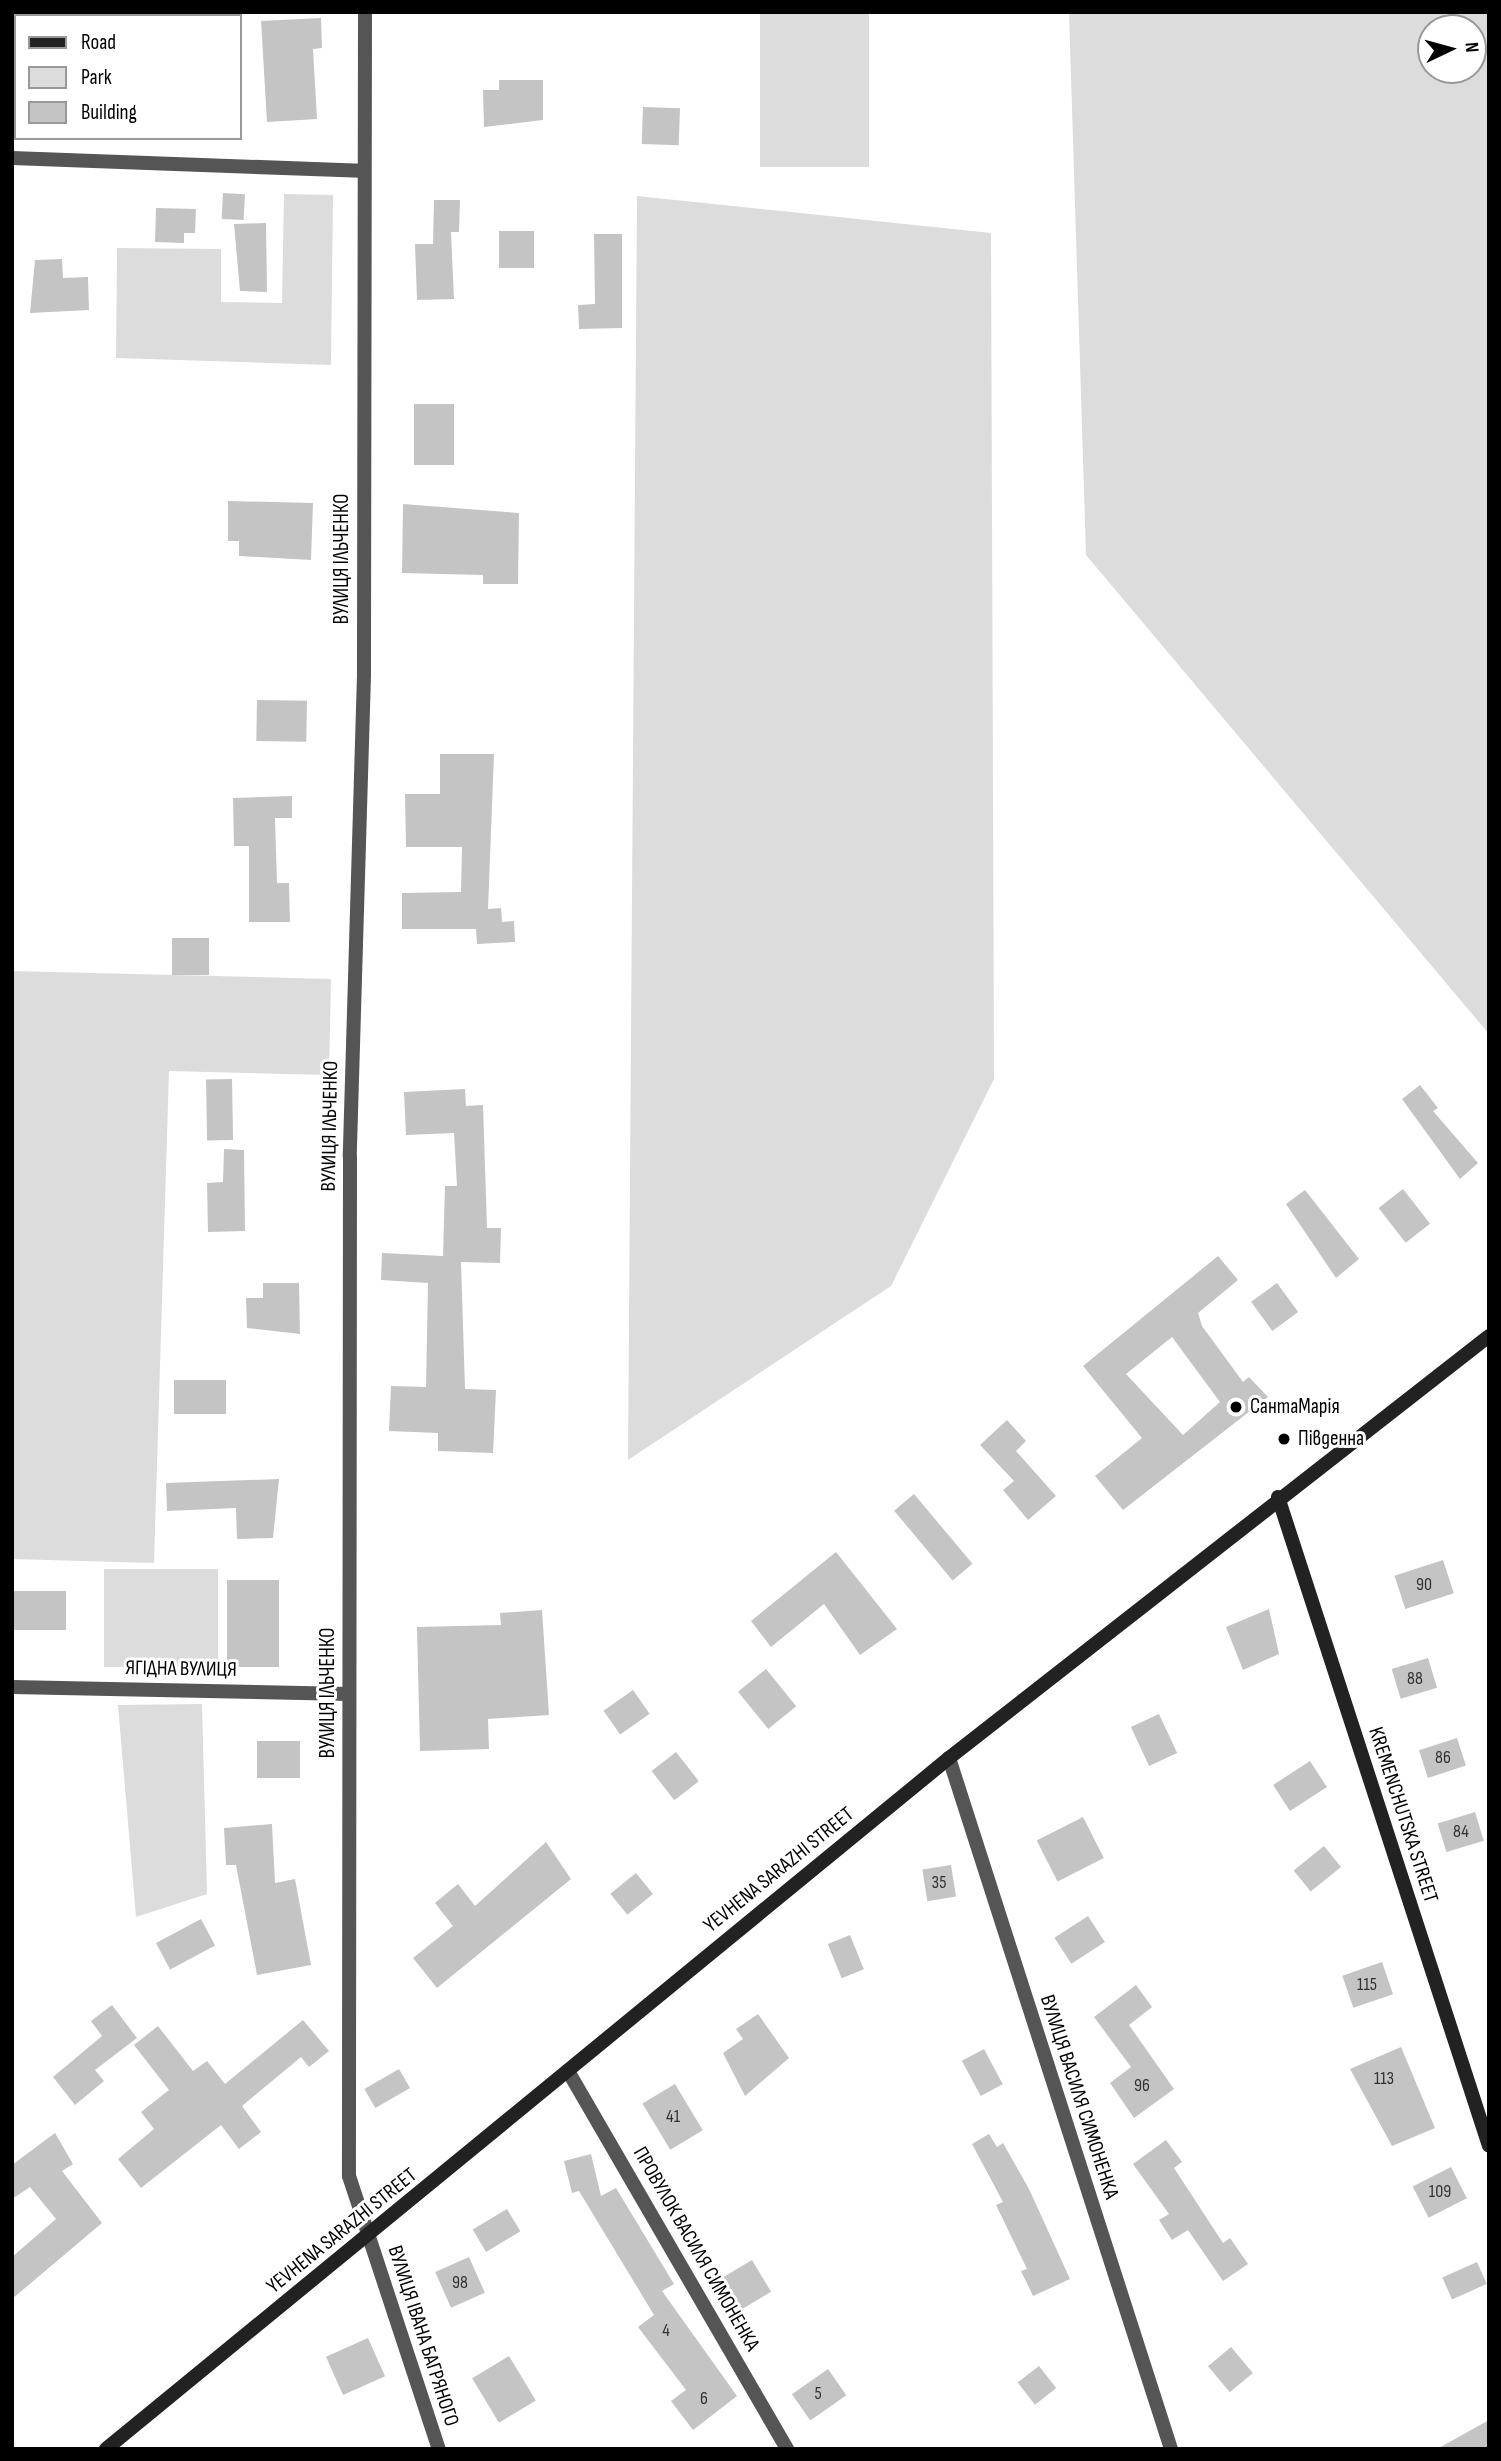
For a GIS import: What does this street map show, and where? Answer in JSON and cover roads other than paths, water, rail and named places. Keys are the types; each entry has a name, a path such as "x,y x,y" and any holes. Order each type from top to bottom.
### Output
{"main road":[{"name":"YEVHENA SARAZHI STREET","path":"106,2449 368,2237 949,1758 1278,1497 1489,1336"},
{"name":"KREMENCHUTSKA STREET","path":"1278,1497 1489,2146"}],"street":[{"name":"ВУЛИЦЯ ІЛЬЧЕНКО","path":"365,12 361,171 364,675 350,1157 349,2176 368,2237"},
{"path":"12,158 361,171"},
{"name":"ЯГІДНА ВУЛИЦЯ","path":"12,1687 349,1693"},
{"name":"ВУЛИЦЯ ВАСИЛЯ СИМОНЕНКА","path":"949,1758 1171,2449"},
{"name":"ПРОВУЛОК ВАСИЛЯ СИМОНЕНКА","path":"568,2071 787,2449"},
{"name":"ВУЛИЦЯ ІВАНА БАГРЯНОГО","path":"368,2237 439,2449"}],"place":[{"name":"СантаМарія","path":"1236,1407"},
{"name":"Південна","path":"1284,1439"}]}
